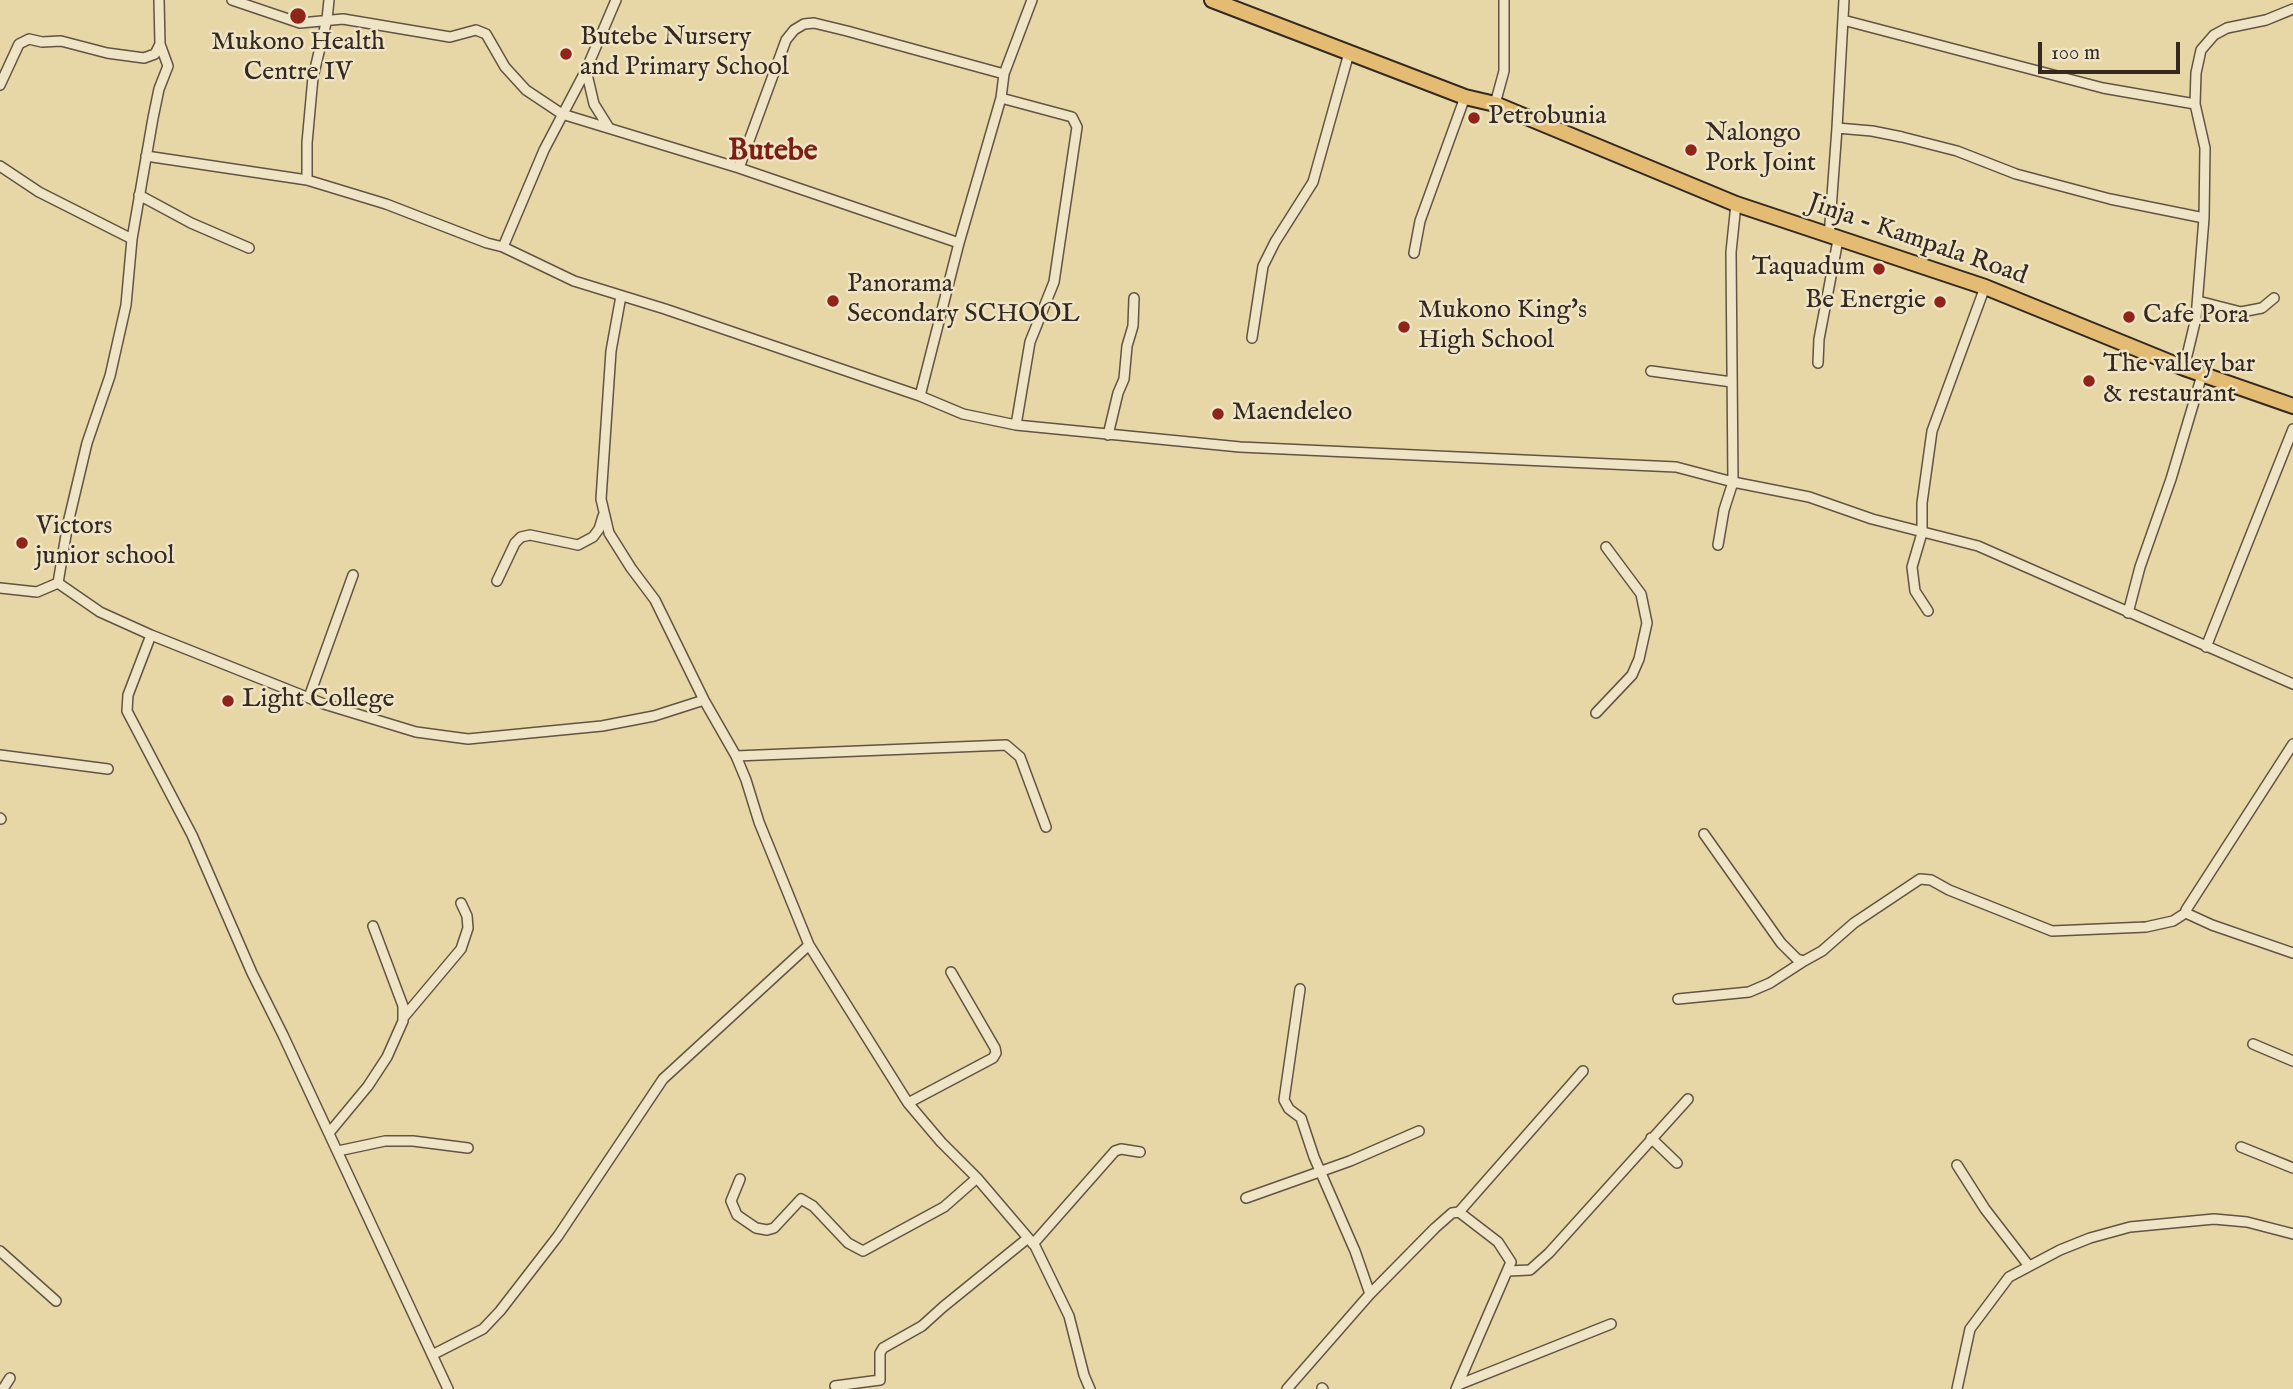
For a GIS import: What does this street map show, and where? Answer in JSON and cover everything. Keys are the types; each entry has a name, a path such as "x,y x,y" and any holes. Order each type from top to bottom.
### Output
{"highway":[{"name":"Jinja - Kampala Road","path":"1212,0 1465,97 1495,104 1735,204 1985,287 2202,375 2293,406"}],"street":[{"path":"58,583 68,523 87,443 110,376 126,305 139,195 159,89 168,66 160,44 159,0"},
{"path":"232,0 300,23 343,19 450,37 477,30 486,34 505,67 526,90 562,114 739,168 959,243"},
{"path":"307,180 313,76 327,19 328,0"},
{"path":"503,247 517,211 562,114 586,70 616,0"},
{"path":"920,396 959,243 1001,98 1004,74 1032,0"},
{"path":"1495,104 1504,71 1504,0"},
{"path":"1818,363 1833,238 1844,0"},
{"path":"2184,368 2196,318 2204,218 2205,148 2195,104 2201,50 2208,41 2227,28 2266,20 2293,9"},
{"path":"1843,20 2103,88 2195,104"},
{"path":"739,168 786,40 794,30 804,24 814,23 847,31 1004,74"},
{"path":"0,85 19,44 29,39 42,42 61,41 107,53 144,58 155,54 160,44"},
{"path":"1252,338 1263,266 1313,182 1349,53"},
{"path":"586,70 594,104 609,128"},
{"path":"1414,253 1420,221 1465,97"},
{"path":"1001,98 1072,117 1077,127 1054,282 1030,342 1016,425"},
{"path":"1837,128 1902,137 1957,151 2016,174 2056,185 2109,199 2204,218"},
{"path":"146,156 307,180 386,204 503,247 574,281 665,309 920,396 963,414 1016,425 1240,447 1676,467 1809,497 1922,533 1978,545 2293,684"},
{"path":"0,166 40,192 132,239"},
{"path":"139,195 191,223 248,248"},
{"path":"1718,545 1724,510 1734,482 1731,252 1735,204"},
{"path":"1928,611 1915,591 1912,567 1922,533 1922,503 1932,431 1985,287"},
{"path":"621,296 611,351 601,499 609,533 654,600 704,700 736,755 759,822 809,944 908,1103 1030,1241 1069,1316 1090,1389"},
{"path":"1108,435 1124,379 1127,346 1133,326 1134,298"},
{"path":"2198,301 2241,312 2262,308 2274,298"},
{"path":"1651,371 1731,382"},
{"path":"2128,613 2140,567 2171,479 2202,375"},
{"path":"2206,647 2293,429"},
{"path":"497,581 515,543 521,537 530,535 579,545 593,537 603,516"},
{"path":"1596,713 1632,675 1639,659 1647,624 1641,594 1606,547"},
{"path":"309,697 353,575"},
{"path":"0,588 37,592 58,583"},
{"path":"58,583 100,612 151,635 309,697 416,732 468,738 602,726 654,716 704,700"},
{"path":"151,635 128,695 127,711 192,835 252,973 448,1389"},
{"path":"1678,999 1749,992 1770,983 1822,950 1854,923 1920,879 1931,880 1949,890 2052,931 2147,927 2173,921 2187,912 2293,744"},
{"path":"736,755 1006,745 1020,757 1027,783 1046,827"},
{"path":"0,755 108,769"},
{"path":"1704,834 1781,943 1797,959 1804,961"},
{"path":"329,1133 368,1086 387,1057 403,1018 461,949 468,928 467,916 461,903"},
{"path":"2187,912 2212,925 2293,953"},
{"path":"373,926 403,1006 403,1018"},
{"path":"432,1354 483,1329 500,1311 558,1236 663,1079 809,944"},
{"path":"908,1103 993,1058 996,1053 951,972"},
{"path":"1300,989 1284,1100 1289,1109 1301,1118 1370,1294"},
{"path":"2253,1044 2293,1061"},
{"path":"1459,1212 1583,1071"},
{"path":"1508,1271 1530,1270 1549,1253 1688,1099"},
{"path":"1246,1198 1350,1161 1419,1130"},
{"path":"1651,1138 1677,1163"},
{"path":"338,1151 385,1141 413,1141 468,1148"},
{"path":"2241,1147 2293,1168"},
{"path":"835,1385 881,1384 880,1353 883,1348 922,1326 1030,1241 1115,1151 1121,1149 1140,1152"},
{"path":"1957,1165 1985,1209 2029,1266"},
{"path":"740,1179 731,1201 737,1215 756,1228 774,1228 801,1199 813,1206 848,1243 863,1251 944,1207 977,1178"},
{"path":"1287,1389 1370,1294 1435,1228 1452,1213 1459,1212 1473,1220 1498,1242 1511,1262 1457,1387"},
{"path":"1957,1389 1970,1329 2009,1277 2029,1266 2090,1238 2130,1227 2214,1219 2248,1222 2293,1234"},
{"path":"0,1251 56,1301"},
{"path":"1457,1387 1611,1324"},
{"path":"3,1389 10,1378"}],"place":[{"name":"Mukono Health Centre IV","path":"298,16"},
{"name":"Butebe Nursery and Primary School","path":"566,54"},
{"name":"Petrobunia","path":"1474,118"},
{"name":"Nalongo Pork Joint","path":"1691,150"},
{"name":"Taquadum","path":"1879,269"},
{"name":"Panorama Secondary SCHOOL","path":"833,301"},
{"name":"Be Energie","path":"1940,302"},
{"name":"Cafe Pora","path":"2129,317"},
{"name":"Mukono King's High School","path":"1404,327"},
{"name":"The valley bar & restaurant","path":"2089,381"},
{"name":"Maendeleo","path":"1218,414"},
{"name":"Victors junior school","path":"22,543"},
{"name":"Light College","path":"228,701"}],"district":[{"name":"Butebe","path":"773,153"}]}
